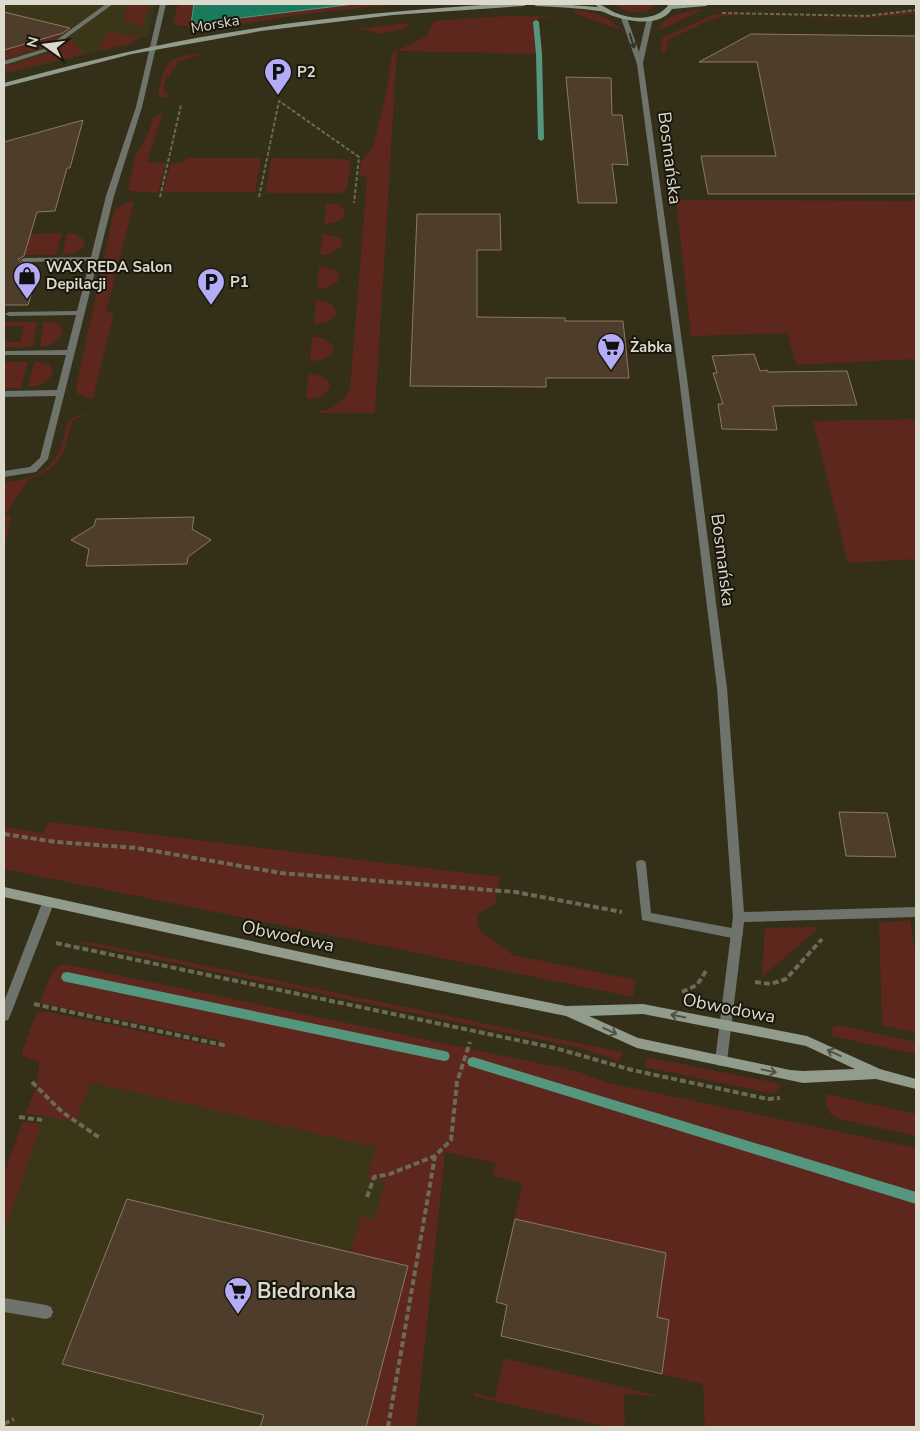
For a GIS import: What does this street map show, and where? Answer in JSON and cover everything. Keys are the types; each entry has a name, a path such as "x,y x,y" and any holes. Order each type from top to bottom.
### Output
{"main road":[{"name":"Morska","path":"5,83 152,49 276,26 449,6 524,4"},
{"path":"536,4 600,6 615,16 624,18 650,18 666,12 671,6 706,4"},
{"name":"Obwodowa","path":"4,892 347,967 566,1010 643,1009 807,1041 878,1074 916,1084"},
{"name":"Obwodowa","path":"566,1010 637,1043 721,1061 804,1077 878,1074"}],"street":[{"path":"4,63 46,50 110,4"},
{"path":"4,474 33,470 44,459 110,196 139,107 163,4"},
{"name":"Bosmańska","path":"624,18 640,64 683,378 722,688 739,917 721,1061"},
{"name":"Bosmańska","path":"640,64 650,18"},
{"path":"24,260 95,259"},
{"path":"9,314 81,313"},
{"path":"4,354 71,352"},
{"path":"4,394 60,393"},
{"path":"641,864 646,917 738,934"},
{"path":"4,1016 48,903"},
{"path":"739,917 916,912"},
{"path":"4,1305 46,1312"}],"path":[{"path":"714,13 754,12 816,16 866,16 916,10"},
{"path":"259,197 279,101 359,156 354,204"},
{"path":"160,197 181,105"},
{"path":"4,834 56,842 164,852 281,873 514,892 646,917"},
{"path":"756,982 771,984 786,980 843,915"},
{"path":"74,947 555,1048 589,1056 632,1070 768,1099 781,1097 804,1077"},
{"path":"674,993 693,990 705,977 708,963"},
{"path":"34,1004 223,1044 221,1049"},
{"path":"367,1197 374,1177 390,1174 435,1156 446,1148 451,1140 457,1082 470,1042"},
{"path":"32,1082 62,1112 100,1138"},
{"path":"19,1116 42,1120"},
{"path":"388,1427 435,1156"},
{"path":"4,1424 14,1419"}],"shaded area":[{"path":"4,4 155,4 148,36 130,44 4,74"},
{"path":"128,4 149,4 143,26 124,20"},
{"path":"178,4 398,4 312,13 194,32 187,26 173,25"},
{"path":"194,4 354,4 191,24"},
{"path":"615,4 656,4 642,12 630,12"},
{"path":"699,9 700,11 665,28 656,30 670,18 681,13"},
{"path":"572,10 586,11 605,17 620,30 574,13"},
{"path":"916,11 916,14 842,20 756,14 845,19"},
{"path":"719,14 756,14 729,15 703,23 668,40 666,51 661,53 662,38 710,16"},
{"path":"507,16 566,17 538,18 543,54 397,51 375,413 313,413 325,410 339,403 350,390 367,178 359,175 361,161 373,147 386,94 392,53 427,36 434,21"},
{"path":"408,23 409,25 403,29 379,34 364,29 320,33"},
{"path":"58,24 63,33 44,47 4,59 4,51 33,42"},
{"path":"109,32 139,37 130,44 98,50"},
{"path":"70,39 84,54 6,72 5,67 51,52"},
{"path":"198,53 199,55 177,62 178,64 171,71 170,77 166,77 163,89 168,94 167,98 161,97 158,94 168,64 179,57"},
{"path":"163,112 147,162 166,163 158,193 128,191 134,159 149,132 153,117"},
{"path":"187,158 261,158 255,192 163,192 171,163 181,163"},
{"path":"271,158 343,159 351,162 347,189 341,193 266,193"},
{"path":"676,200 916,201 916,359 796,365 787,333 691,336"},
{"path":"129,202 134,202 106,312 114,313 93,399 77,393 76,387 114,212 117,208"},
{"path":"326,203 338,204 343,208 345,214 336,222 324,224"},
{"path":"62,233 56,255 24,255 30,234"},
{"path":"67,233 76,234 84,240 84,246 77,252 62,255"},
{"path":"323,234 341,239 342,246 331,254 320,255"},
{"path":"319,266 336,270 339,276 337,283 317,289"},
{"path":"316,300 332,305 336,310 336,314 330,321 314,324"},
{"path":"5,322 37,322 33,347 4,348 4,342 20,342 24,326 4,326"},
{"path":"43,322 60,325 62,335 53,344 40,347"},
{"path":"312,337 322,338 330,343 334,349 328,357 310,361"},
{"path":"35,361 50,365 53,372 49,379 43,383 28,387"},
{"path":"4,362 28,362 21,388 4,388"},
{"path":"308,374 327,380 330,387 326,393 317,398 306,399"},
{"path":"87,413 72,421 64,451 58,461 49,470 28,480 5,515 11,516 4,550 4,482 22,480 45,469 61,447 69,421"},
{"path":"916,419 916,559 848,563 813,421"},
{"path":"49,822 500,877 495,904 477,915 479,930 513,955 636,980 633,997 4,869 4,827 43,833"},
{"path":"910,920 916,959 916,1033 882,1025 879,923"},
{"path":"820,927 762,977 765,928"},
{"path":"84,942 622,1052 620,1062 584,1049 79,943"},
{"path":"65,964 576,1071 609,1083 916,1148 916,1427 705,1427 703,1384 662,1374 669,1320 657,1317 666,1253 515,1219 522,1183 493,1176 496,1163 445,1152 416,1427 366,1427 408,1266 351,1252 361,1216 375,1219 385,1182 367,1178 376,1147 91,1082 77,1118 72,1121 26,1113 37,1082 39,1062 23,1056 22,1052 36,1014 44,1011 217,1047 219,1040 40,1003 51,974"},
{"path":"838,1025 916,1042 916,1054 831,1036 832,1028"},
{"path":"647,1057 781,1085 775,1093 770,1093 645,1067"},
{"path":"59,1066 444,1163 416,1427 4,1427 4,1223"},
{"path":"826,1094 916,1114 916,1136 839,1119 829,1112"},
{"path":"23,1121 41,1124 4,1233 4,1174"},
{"path":"504,1358 659,1396 624,1394 625,1427 608,1427 473,1396 474,1393 495,1398"}],"building":[{"path":"4,12 70,28 63,33 4,50"},
{"path":"751,34 916,36 916,194 708,194 701,156 776,156 757,62 699,62"},
{"path":"566,77 611,78 612,115 622,115 628,165 612,164 617,203 578,203"},
{"path":"83,120 70,168 67,168 55,211 37,212 24,256 18,259 22,263 20,271 38,271 28,305 4,305 4,142"},
{"path":"417,214 500,214 501,250 477,250 477,317 565,318 565,321 623,321 629,378 546,378 546,387 410,386"},
{"path":"754,354 760,371 847,371 857,405 773,406 777,430 722,429 718,404 723,404 713,373 717,373 712,356"},
{"path":"194,517 192,529 211,540 188,557 187,564 86,566 89,549 71,540 94,526 96,519"},
{"path":"839,812 887,813 896,857 846,856"},
{"name":"Biedronka","path":"127,1199 408,1266 366,1427 260,1427 264,1415 62,1364"},
{"path":"515,1219 666,1253 657,1317 669,1320 662,1374 501,1336 507,1305 496,1302"}],"waterway":[{"path":"536,22 539,54 541,139"},
{"path":"67,977 444,1056"},
{"path":"473,1062 916,1198"}],"place":[{"name":"P2","path":"278,96"},
{"name":"WAX REDA Salon Depilacji","path":"27,300"},
{"name":"P1","path":"211,306"},
{"name":"Żabka","path":"611,371"},
{"name":"Biedronka","path":"238,1315"}]}
